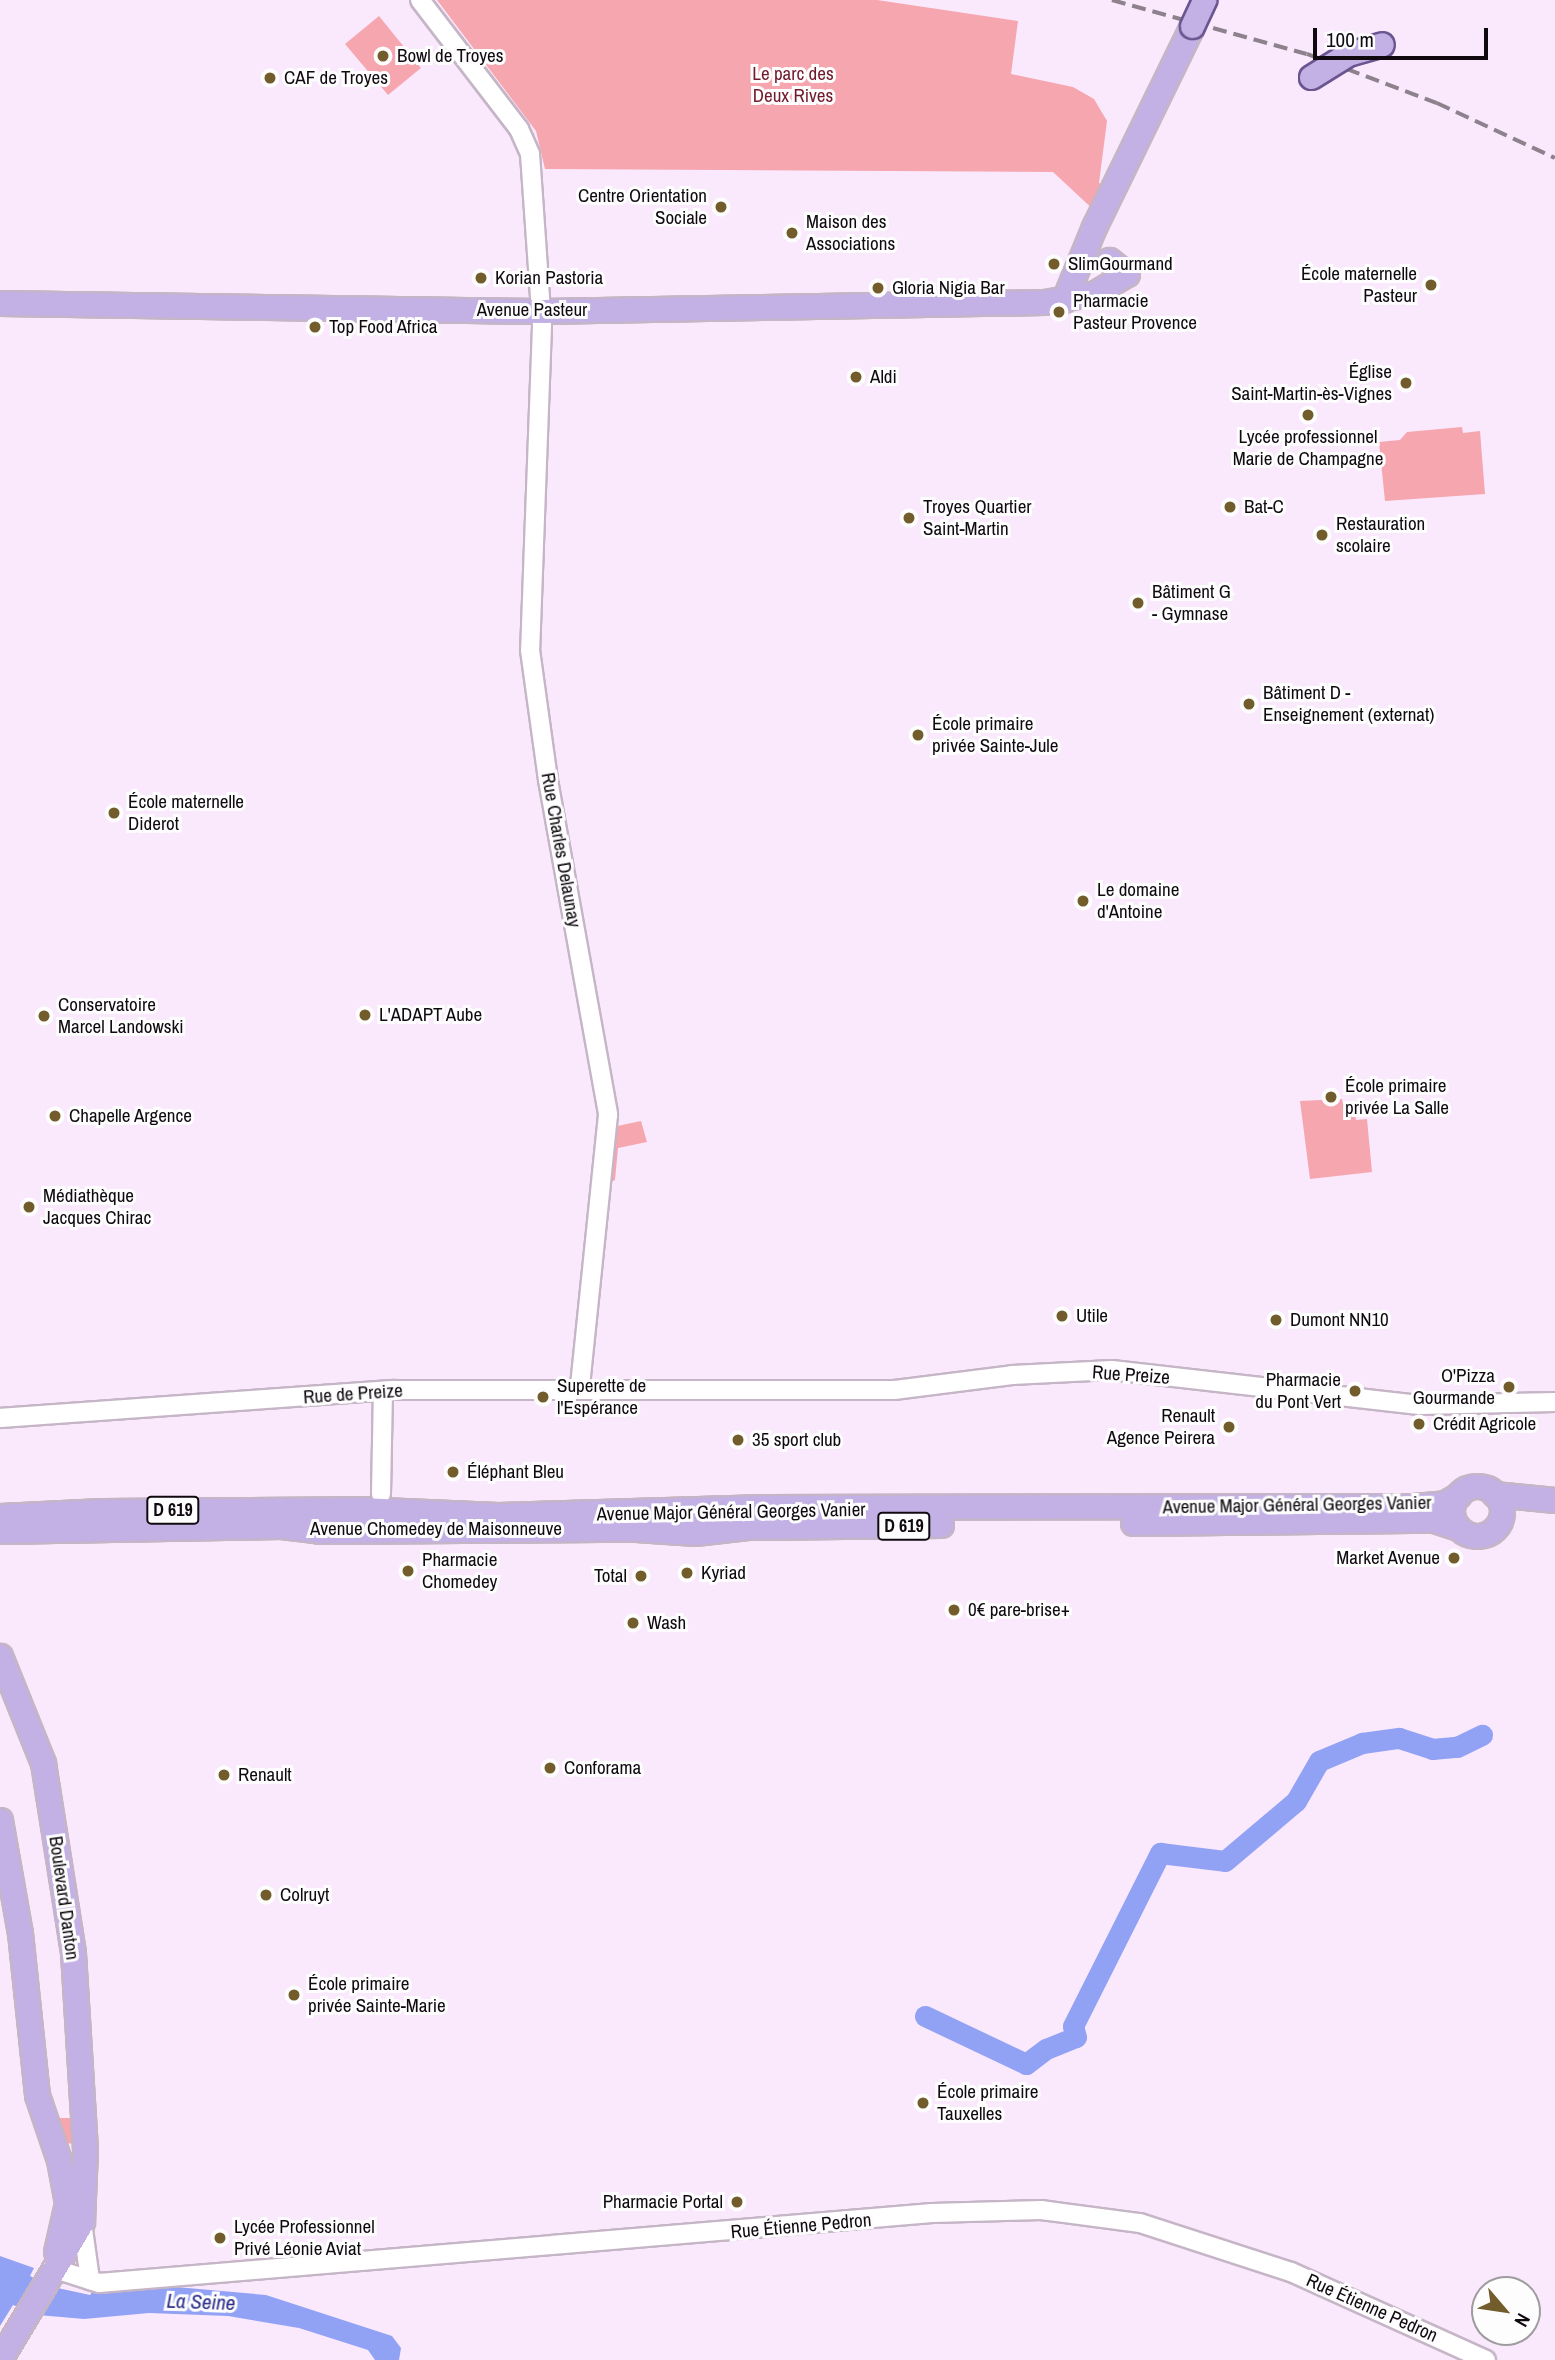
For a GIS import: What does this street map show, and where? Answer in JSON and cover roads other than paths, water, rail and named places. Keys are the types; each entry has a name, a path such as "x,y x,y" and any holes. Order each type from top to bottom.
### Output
{"main road":[{"path":"1064,300 1204,0"},
{"path":"1311,76 1348,54 1382,44"},
{"path":"1095,293 1106,275 1109,260 1108,216 1122,173"},
{"path":"1088,247 1089,275 1095,293"},
{"name":"Avenue Pasteur","path":"0,303 542,311 1064,300 1095,293 1127,274 1109,260"},
{"path":"1555,1500 1494,1494 1479,1487 1459,1494 1452,1515 1458,1528 1481,1536 1498,1523 1532,1514 1555,1516"},
{"name":"Avenue Major Général Georges Vanier","path":"0,1516 102,1511 359,1509 498,1515 764,1507 1413,1506 1445,1503 1459,1494"},
{"path":"1494,1494 1501,1508 1498,1523"},
{"name":"Avenue Chomedey de Maisonneuve","path":"0,1531 281,1527 695,1533 755,1527 1434,1520 1458,1528"},
{"name":"Boulevard Danton","path":"0,1656 43,1763 73,1953 85,2150 82,2222"},
{"path":"0,1819 16,1900 37,2095 59,2160 67,2203 49,2274"},
{"path":"59,2160 85,2150"},
{"path":"0,2359 82,2222"}],"street":[{"name":"Rue Charles Delaunay","path":"421,0 526,142 542,311 530,650 550,793 608,1115 580,1387"},
{"name":"Rue Preize","path":"706,1390 894,1390 1012,1375 1112,1370 1419,1405 1555,1402"},
{"name":"Rue de Preize","path":"0,1418 383,1393 580,1387 706,1390"},
{"path":"382,1494 383,1393"},
{"name":"Rue Étienne Pedron","path":"49,2274 90,2280 676,2238 932,2213 1041,2210 1140,2223 1291,2272 1486,2360"},
{"path":"82,2222 90,2280"}],"water":[{"name":"La Seine","path":"0,2256 34,2268 30,2276 53,2287 90,2295 93,2291 176,2287 266,2295 392,2336 401,2348 399,2360 375,2360 368,2350 299,2328 228,2316 149,2313 84,2319 38,2315 13,2305 0,2326"}],"waterway":[{"path":"925,2016 1026,2064 1046,2049 1076,2037 1073,2026 1160,1853 1225,1861 1296,1801 1319,1761 1362,1743 1399,1738 1432,1749 1457,1747 1482,1735"}],"railway":[{"path":"1112,0 1307,54 1437,103 1555,158"}],"place":[{"name":"Bowl de Troyes","path":"383,56"},
{"name":"CAF de Troyes","path":"270,78"},
{"name":"Centre Orientation Sociale","path":"721,207"},
{"name":"Maison des Associations","path":"792,233"},
{"name":"SlimGourmand","path":"1054,264"},
{"name":"Korian Pastoria","path":"481,278"},
{"name":"École maternelle Pasteur","path":"1431,285"},
{"name":"Gloria Nigia Bar","path":"878,288"},
{"name":"Pharmacie Pasteur Provence","path":"1059,312"},
{"name":"Top Food Africa","path":"315,327"},
{"name":"Aldi","path":"856,377"},
{"name":"Église Saint-Martin-ès-Vignes","path":"1406,383"},
{"name":"Lycée professionnel Marie de Champagne","path":"1308,415"},
{"name":"Bat-C","path":"1230,507"},
{"name":"Troyes Quartier Saint-Martin","path":"909,518"},
{"name":"Restauration scolaire","path":"1322,535"},
{"name":"Bâtiment G - Gymnase","path":"1138,603"},
{"name":"Bâtiment D - Enseignement (externat)","path":"1249,704"},
{"name":"École primaire privée Sainte-Jule","path":"918,735"},
{"name":"École maternelle Diderot","path":"114,813"},
{"name":"Le domaine d'Antoine","path":"1083,901"},
{"name":"L'ADAPT Aube","path":"365,1015"},
{"name":"Conservatoire Marcel Landowski","path":"44,1016"},
{"name":"École primaire privée La Salle","path":"1331,1097"},
{"name":"Chapelle Argence","path":"55,1116"},
{"name":"Médiathèque Jacques Chirac","path":"29,1207"},
{"name":"Utile","path":"1062,1316"},
{"name":"Dumont NN10","path":"1276,1320"},
{"name":"O'Pizza Gourmande","path":"1509,1387"},
{"name":"Pharmacie du Pont Vert","path":"1355,1391"},
{"name":"Superette de l'Espérance","path":"543,1397"},
{"name":"Crédit Agricole","path":"1419,1424"},
{"name":"Renault Agence Peirera","path":"1229,1427"},
{"name":"35 sport club","path":"738,1440"},
{"name":"Éléphant Bleu","path":"453,1472"},
{"name":"Market Avenue","path":"1454,1558"},
{"name":"Pharmacie Chomedey","path":"408,1571"},
{"name":"Kyriad","path":"687,1573"},
{"name":"Total","path":"641,1576"},
{"name":"0€ pare-brise+","path":"954,1610"},
{"name":"Wash","path":"633,1623"},
{"name":"Conforama","path":"550,1768"},
{"name":"Renault","path":"224,1775"},
{"name":"Colruyt","path":"266,1895"},
{"name":"École primaire privée Sainte-Marie","path":"294,1995"},
{"name":"École primaire Tauxelles","path":"923,2103"},
{"name":"Pharmacie Portal","path":"737,2202"},
{"name":"Lycée Professionnel Privé Léonie Aviat","path":"220,2238"}],"park label":[{"name":"Le parc des Deux Rives","path":"793,85"}]}
